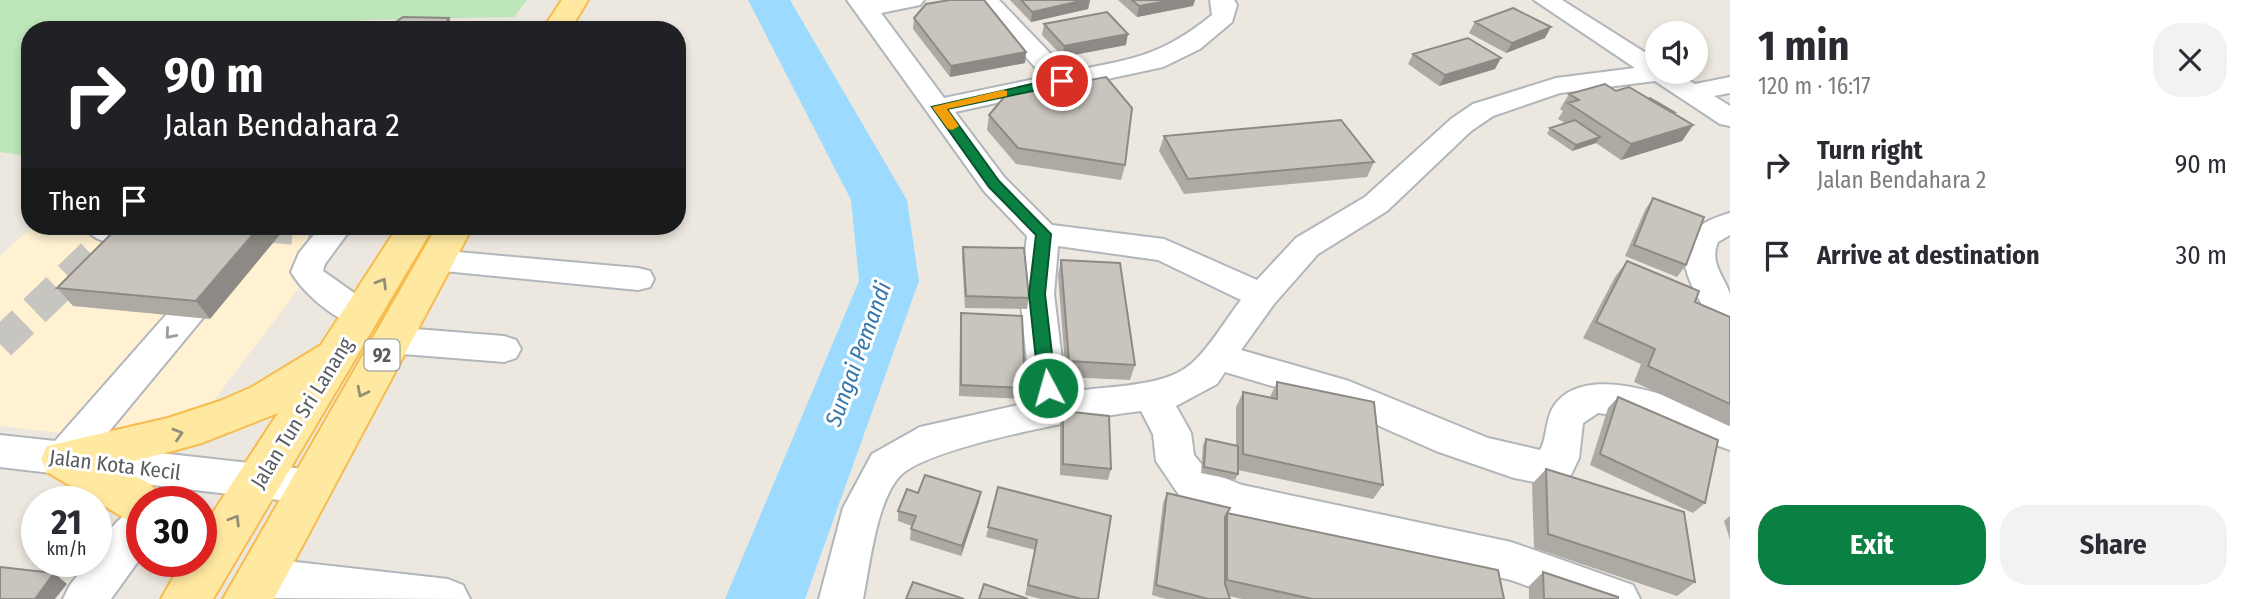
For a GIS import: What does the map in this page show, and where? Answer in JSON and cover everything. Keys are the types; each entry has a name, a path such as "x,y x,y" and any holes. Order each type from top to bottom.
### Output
{"main road":[{"path":"562,21 575,0"},
{"name":"Jalan Tun Sri Lanang","path":"254,589 313,487 366,332 412,235"},
{"name":"Jalan Tun Sri Lanang","path":"184,599 259,481 366,332 435,261 450,235"},
{"path":"63,458 177,435 258,404 303,380 366,332"},
{"path":"63,458 126,495"},
{"path":"184,599 189,577"}],"street":[{"path":"863,4 912,0"},
{"path":"986,0 1062,81"},
{"path":"939,107 1154,62 1191,44 1224,17 1222,0"},
{"path":"1546,0 1645,64"},
{"path":"863,4 994,184 1043,234 1164,250 1262,296"},
{"path":"1016,32 1042,27"},
{"path":"841,599 863,508 886,465 920,443 1095,401 1172,393 1203,374 1262,296 1307,246 1377,204 1461,125 1483,110 1556,86 1645,74"},
{"path":"1677,84 1730,118"},
{"path":"1692,93 1730,85"},
{"path":"1730,223 1706,236 1701,247 1700,264 1709,289 1730,321"},
{"path":"1043,234 1037,294 1050,412"},
{"path":"331,235 310,261 307,272 366,332 504,349"},
{"path":"63,458 236,258"},
{"path":"435,261 638,279"},
{"path":"1217,356 1335,391 1446,438 1540,469 1557,464 1568,414 1578,404 1600,399 1633,400 1730,435"},
{"path":"1151,395 1172,433 1175,461 1193,483 1239,502 1511,561 1618,599"},
{"name":"Jalan Kota Kecil","path":"0,452 313,487"},
{"path":"85,599 126,544"},
{"path":"254,589 449,599"}],"shaded area":[{"path":"23,235 339,235 202,416 67,434 0,426 0,256"}],"green space":[{"path":"0,0 527,0 514,17 359,21 21,21 21,155 0,152"}],"building":[{"path":"950,0 984,0 1026,52 951,66 914,18 926,4"},
{"path":"1021,0 1085,0 1032,12"},
{"path":"1132,0 1173,0 1139,6"},
{"path":"1513,8 1551,27 1512,43 1475,22"},
{"path":"1107,12 1128,34 1064,46 1044,24"},
{"path":"403,17 449,18 447,21 397,21"},
{"path":"1468,38 1501,58 1445,75 1413,54"},
{"path":"1106,77 1132,108 1125,165 1018,148 989,115 1005,96"},
{"path":"1605,84 1616,91 1629,87 1693,125 1631,144 1568,103 1579,100 1569,94"},
{"path":"1650,98 1674,112 1671,112"},
{"path":"1341,120 1374,162 1188,179 1164,136"},
{"path":"1575,120 1600,137 1576,145 1550,128"},
{"path":"1653,198 1704,217 1686,265 1634,245"},
{"path":"110,235 252,235 196,301 57,288"},
{"path":"963,247 1024,248 1029,298 966,296"},
{"path":"1061,260 1120,263 1135,365 1069,361"},
{"path":"1627,261 1699,291 1695,302 1730,317 1730,404 1648,366 1655,349 1596,322"},
{"path":"961,313 1022,316 1025,388 961,385"},
{"path":"1277,382 1374,402 1383,485 1243,454 1243,392 1277,399"},
{"path":"1618,397 1718,440 1705,503 1600,454"},
{"path":"1063,411 1109,416 1111,469 1063,464"},
{"path":"1206,439 1238,446 1238,474 1204,467"},
{"path":"1546,469 1684,512 1695,582 1548,534"},
{"path":"925,475 981,492 962,546 911,529 916,516 898,511 907,489 918,493"},
{"path":"998,487 1111,516 1098,599 1081,599 1028,585 1037,540 988,527"},
{"path":"1167,493 1230,508 1225,517 1225,584 1230,599 1208,599 1156,585"},
{"path":"1227,513 1498,570 1504,599 1312,599 1227,580"},
{"path":"0,567 21,569 21,577 51,577 35,599 0,599"},
{"path":"1543,572 1618,597 1618,599 1544,599"},
{"path":"913,582 964,599 906,599"},
{"path":"984,584 1028,599 979,599"}],"waterway":[{"name":"Sungai Pemandi","path":"765,599 889,281 879,200 769,0"}],"tunnel":[{"path":"0,344 113,235"}],"slow traffic":[{"path":"952,126 939,107 1003,94"}],"route":[{"path":"1048,388 1037,294 1043,234 994,184 939,107 1062,81"}]}
